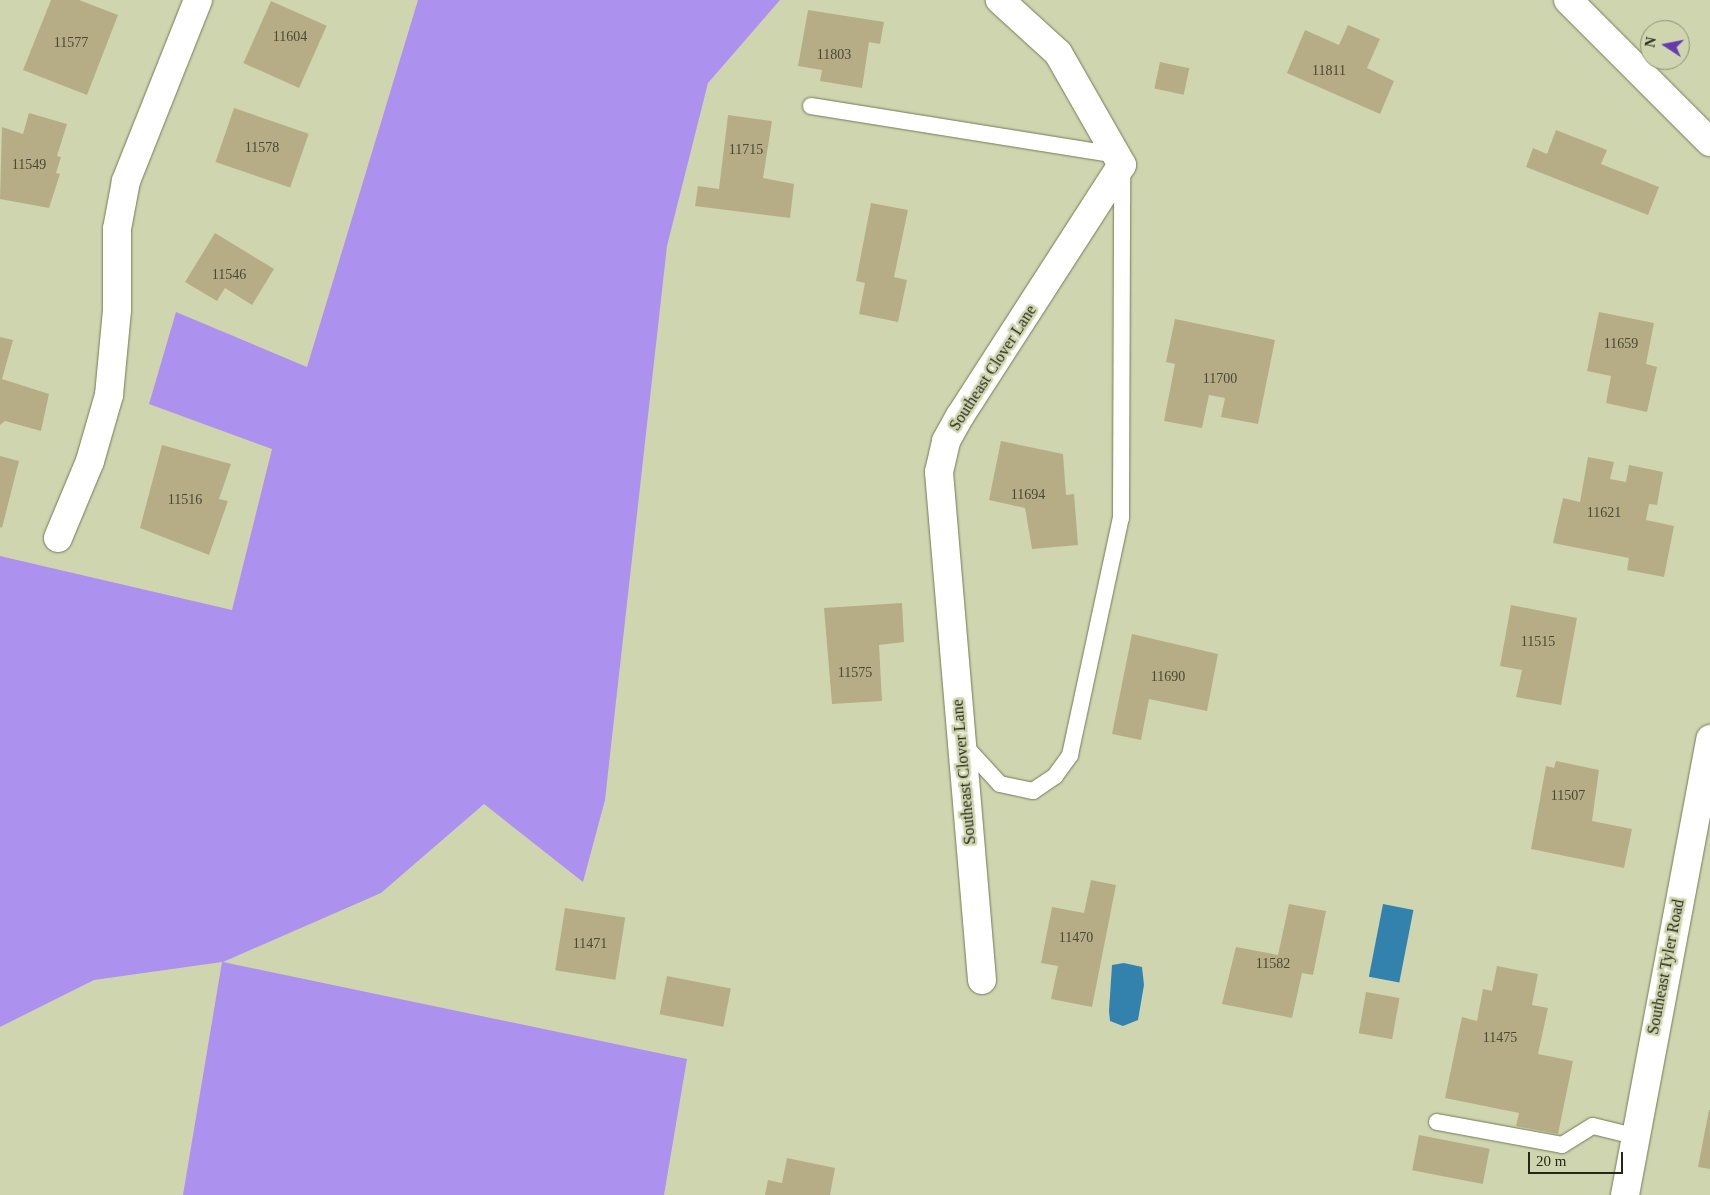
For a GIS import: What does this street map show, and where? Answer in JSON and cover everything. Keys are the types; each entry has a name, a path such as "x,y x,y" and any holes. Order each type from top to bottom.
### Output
{"street":[{"path":"58,538 90,461 109,395 117,310 117,229 126,181 198,0"},
{"path":"1000,0 1058,53 1119,160"},
{"path":"1568,0 1710,142"},
{"name":"Southeast Clover Lane","path":"982,980 939,472 946,440 1119,160"},
{"name":"Southeast Tyler Road","path":"1625,1195 1634,1136 1710,739"}],"lane":[{"path":"811,106 1119,160 1121,518 1070,755 1055,776 1033,791 1000,784 962,743"},
{"path":"1437,1122 1562,1145 1593,1126 1634,1136"}],"shaded area":[{"path":"418,0 780,0 708,83 667,246 605,800 583,882 484,804 381,893 223,962 687,1059 664,1195 183,1195 222,962 94,980 0,1027 0,556 232,610 272,449 149,404 176,312 307,367"}],"water":[{"path":"1383,904 1413,910 1399,983 1369,977"},
{"path":"1124,963 1142,967 1144,985 1138,1020 1123,1026 1110,1021 1109,1011 1112,965"}],"building":[{"path":"51,0 79,0 118,15 87,95 23,70"},
{"path":"271,1 327,26 299,88 243,63"},
{"path":"808,10 884,22 880,44 869,42 862,88 820,81 822,70 798,66"},
{"path":"1348,25 1380,39 1367,68 1394,81 1380,114 1287,73 1305,30 1339,45"},
{"path":"1160,62 1189,68 1184,95 1154,88"},
{"path":"234,108 309,134 290,188 215,162"},
{"path":"29,113 67,124 57,156 61,157 56,173 60,174 49,208 0,199 2,127 23,134"},
{"path":"728,115 772,121 763,178 794,184 790,218 695,206 698,186 719,189"},
{"path":"1556,130 1607,150 1601,164 1659,187 1648,215 1526,167 1533,148 1547,154"},
{"path":"871,203 908,210 894,277 907,280 898,322 859,314 865,283 856,281"},
{"path":"215,233 274,269 252,305 225,288 217,301 185,282"},
{"path":"1599,312 1654,323 1646,364 1657,367 1647,412 1606,403 1611,376 1587,371"},
{"path":"1175,319 1275,340 1258,424 1221,417 1225,398 1209,395 1202,428 1164,421 1175,364 1166,362"},
{"path":"0,337 13,340 2,379 49,394 41,431 5,421 0,425"},
{"path":"1001,441 1063,454 1066,495 1074,494 1078,545 1032,549 1025,508 989,500"},
{"path":"162,445 231,464 219,499 228,501 209,555 140,528"},
{"path":"0,456 19,461 2,528 0,527"},
{"path":"1588,457 1614,462 1610,479 1626,482 1629,465 1663,472 1657,505 1649,504 1646,520 1674,526 1664,577 1627,570 1629,558 1553,543 1563,498 1580,502"},
{"path":"902,603 904,642 879,645 882,701 832,704 824,608"},
{"path":"1511,605 1577,618 1561,705 1516,697 1522,670 1500,666"},
{"path":"1132,634 1218,654 1207,711 1149,699 1141,740 1112,734"},
{"path":"1556,761 1599,770 1592,821 1632,829 1624,868 1531,849 1546,766 1554,768"},
{"path":"1091,880 1116,885 1092,1007 1051,999 1058,966 1041,963 1052,907 1084,913"},
{"path":"1289,904 1326,911 1313,975 1302,973 1292,1018 1222,1004 1236,947 1278,955"},
{"path":"565,908 625,918 615,980 555,970"},
{"path":"1497,966 1538,974 1532,1005 1548,1008 1538,1054 1573,1061 1558,1134 1516,1126 1519,1113 1445,1098 1462,1017 1477,1021 1483,989 1492,991"},
{"path":"667,976 731,988 723,1027 660,1014"},
{"path":"1366,992 1399,998 1392,1039 1359,1033"},
{"path":"1710,1110 1710,1169 1698,1167"},
{"path":"1419,1135 1490,1149 1483,1184 1412,1170"},
{"path":"787,1158 835,1168 830,1195 765,1195 768,1180 782,1183"}]}
